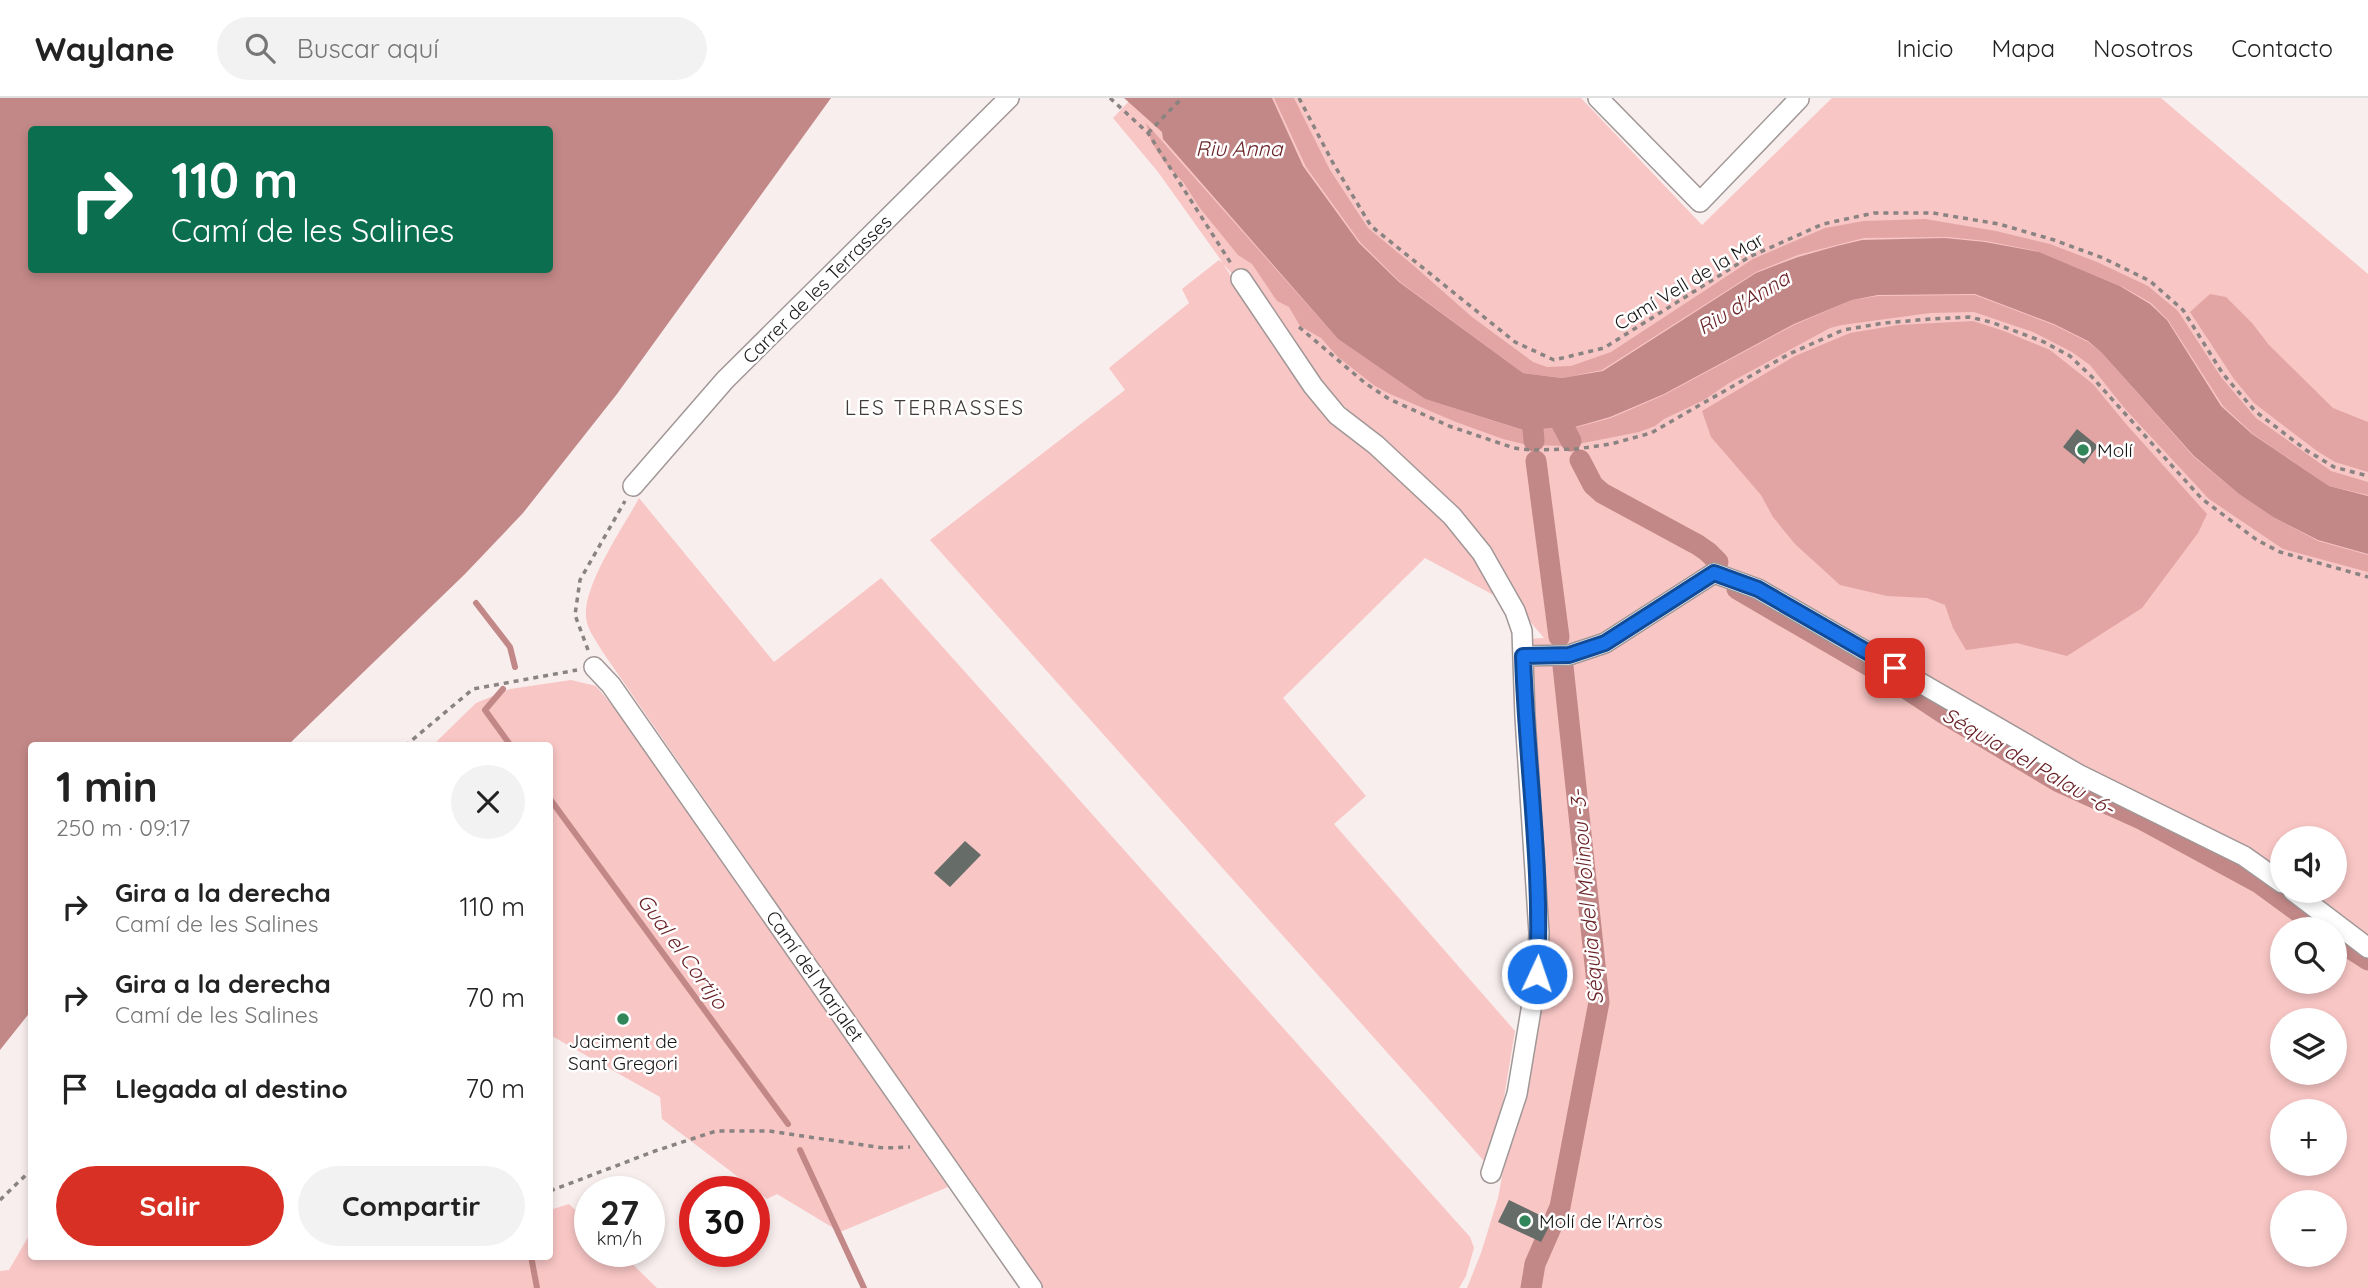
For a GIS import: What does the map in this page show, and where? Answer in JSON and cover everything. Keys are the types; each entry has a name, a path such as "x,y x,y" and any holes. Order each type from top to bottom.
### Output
{"street":[{"name":"Carrer de les Terrasses","path":"633,486 725,380 1009,98"},
{"path":"1598,98 1700,202 1799,99"},
{"path":"1241,279 1312,386 1337,415 1376,445 1452,516 1482,553 1515,611 1522,631 1539,933 1538,960 1517,1094 1491,1172"},
{"path":"1523,656 1569,655 1605,643 1714,573 1758,589 2077,774 2244,856 2270,874"},
{"name":"Camí del Marjalet","path":"594,667 611,685 1032,1288"},
{"path":"2309,903 2368,948"}],"path":[{"path":"1110,98 1148,133 1241,279"},
{"path":"1148,133 1182,98"},
{"name":"Camí Vell de la Mar","path":"1299,98 1333,163 1371,226 1515,342 1554,360 1604,348 1749,257 1823,224 1874,213 1933,213 1999,224 2054,240 2103,258 2150,281 2183,310 2223,374 2255,411 2306,450 2334,467 2368,477"},
{"path":"1293,323 1365,383 1389,399 1449,426 1514,448 1530,450 1600,446 1651,433 1779,359 1843,330 1930,319 1969,317 1991,322 2044,342 2070,356 2202,499 2257,540 2280,552 2368,577"},
{"path":"410,742 473,689 594,667 575,615 580,580 633,486"},
{"path":"553,1190 716,1131 769,1131 884,1148 933,1146"},
{"path":"0,1200 28,1173"}],"shaded area":[{"path":"1132,98 1581,98 1702,225 1832,98 2161,98 2368,274 2368,1288 1467,1288 1498,1198 1539,976 1526,639 1544,638 1438,490 1325,389 1275,320 1223,264 1320,408 1450,518 1499,598 1425,558 1283,698 1366,796 1334,824 1515,1031 1492,1170 930,540 1125,390 1109,368 1189,303 1182,289 1219,260 1223,263 1158,172 1113,118"},
{"path":"1274,98 1294,98 1330,170 1368,228 1472,317 1533,362 1547,367 1571,366 1611,352 1753,259 1825,228 1864,221 1925,219 1996,231 2050,244 2148,286 2178,311 2221,377 2256,418 2331,471 2368,482 2368,495 2329,486 2253,434 2223,406 2168,320 2151,303 2123,287 2036,251 1986,241 1947,237 1864,238 1798,255 1756,272 1602,370 1563,378 1523,373 1400,282 1360,242 1306,167"},
{"path":"1146,123 1338,339 1425,399 1522,430 1574,428 1611,418 1664,395 1794,325 1852,300 1878,296 1975,295 2054,325 2088,342 2102,353 2194,457 2239,494 2273,517 2318,541 2368,555 2368,572 2283,549 2209,499 2126,410 2090,365 2072,352 2033,332 1974,312 1930,313 1830,328 1729,383 1704,400 1639,432 1568,446 1527,445 1456,422 1375,386 1338,357 1321,338 1300,326 1289,307 1277,301 1252,264 1238,255 1199,207 1184,183 1164,162 1151,141"},
{"path":"2210,294 2226,297 2269,345 2333,408 2368,422 2368,472 2335,462 2254,403 2234,379 2190,312"},
{"path":"1973,321 2050,350 2093,384 2207,514 2198,533 2142,608 2067,656 2017,643 1966,650 1953,628 1945,605 1927,598 1887,596 1840,585 1795,544 1773,517 1761,495 1711,437 1702,411 1795,356 1850,333 1898,325"},
{"path":"639,498 774,662 881,578 1470,1237 1474,1248 1466,1276 1459,1288 1042,1288 590,631 586,617 591,589 597,573"},
{"path":"571,680 596,686 627,723 948,1187 840,1232 777,1194 770,1198 770,1176 737,1176 662,1119 660,1097 553,1037 553,742 436,742 476,703 510,689"},
{"path":"569,1204 574,1209 574,1267 635,1267 657,1288 0,1288 0,1271 9,1270 28,1237 28,1260 553,1260 553,1209"}],"water":[{"path":"0,98 831,98 617,394 523,513 465,574 291,742 28,742 28,1015 0,1050"},
{"name":"Riu Anna","path":"1124,98 1272,98 1303,166 1359,243 1399,282 1523,373 1562,378 1603,371 1756,273 1798,257 1862,240 1945,238 2039,252 2120,286 2150,304 2167,320 2221,406 2252,434 2329,486 2368,496 2368,554 2318,540 2273,517 2239,494 2194,456 2102,353 2088,341 2054,324 1975,294 1878,295 1852,300 1794,324 1664,394 1610,417 1575,427 1523,430 1425,399 1338,339 1163,139 1162,132"}],"building":[{"name":"Molí","path":"2077,429 2098,446 2084,464 2063,447"},
{"path":"965,841 981,855 950,887 934,873"},
{"name":"Molí de l'Arròs","path":"1509,1200 1552,1221 1541,1242 1498,1222"}],"waterway":[{"name":"Séquia del Palau -6-","path":"1551,403 1571,441"},
{"name":"Séquia del Molinou -3-","path":"1531,404 1534,441"},
{"name":"Séquia del Palau -6-","path":"1580,460 1593,485 1602,493 1698,545 1718,562"},
{"name":"Séquia del Molinou -3-","path":"1536,461 1559,637"},
{"name":"Séquia del Palau -6-","path":"1737,589 1890,678 2059,782 2143,820 2259,883 2306,917"},
{"path":"476,603 510,647 515,667"},
{"name":"Séquia del Molinou -3-","path":"1531,1288 1535,1264 1560,1207 1599,1002 1563,666"},
{"name":"Gual el Cortijo","path":"503,689 485,710 508,742"},
{"name":"Gual el Cortijo","path":"553,803 788,1124"},
{"name":"Séquia del Palau -6-","path":"2347,946 2368,960"},
{"name":"Gual el Cortijo","path":"800,1150 864,1288"},
{"path":"532,1260 537,1288"}],"place":[{"name":"Molí","path":"2083,450"},
{"name":"Jaciment de Sant Gregori","path":"623,1019"},
{"name":"Molí de l'Arròs","path":"1525,1221"}],"district":[{"name":"LES TERRASSES","path":"935,407"}],"route":[{"path":"1537,974 1539,933 1523,656 1569,655 1605,643 1714,573 1758,589 1895,668"}],"water label":[{"name":"Riu d'Anna","path":"1743,302"}]}
